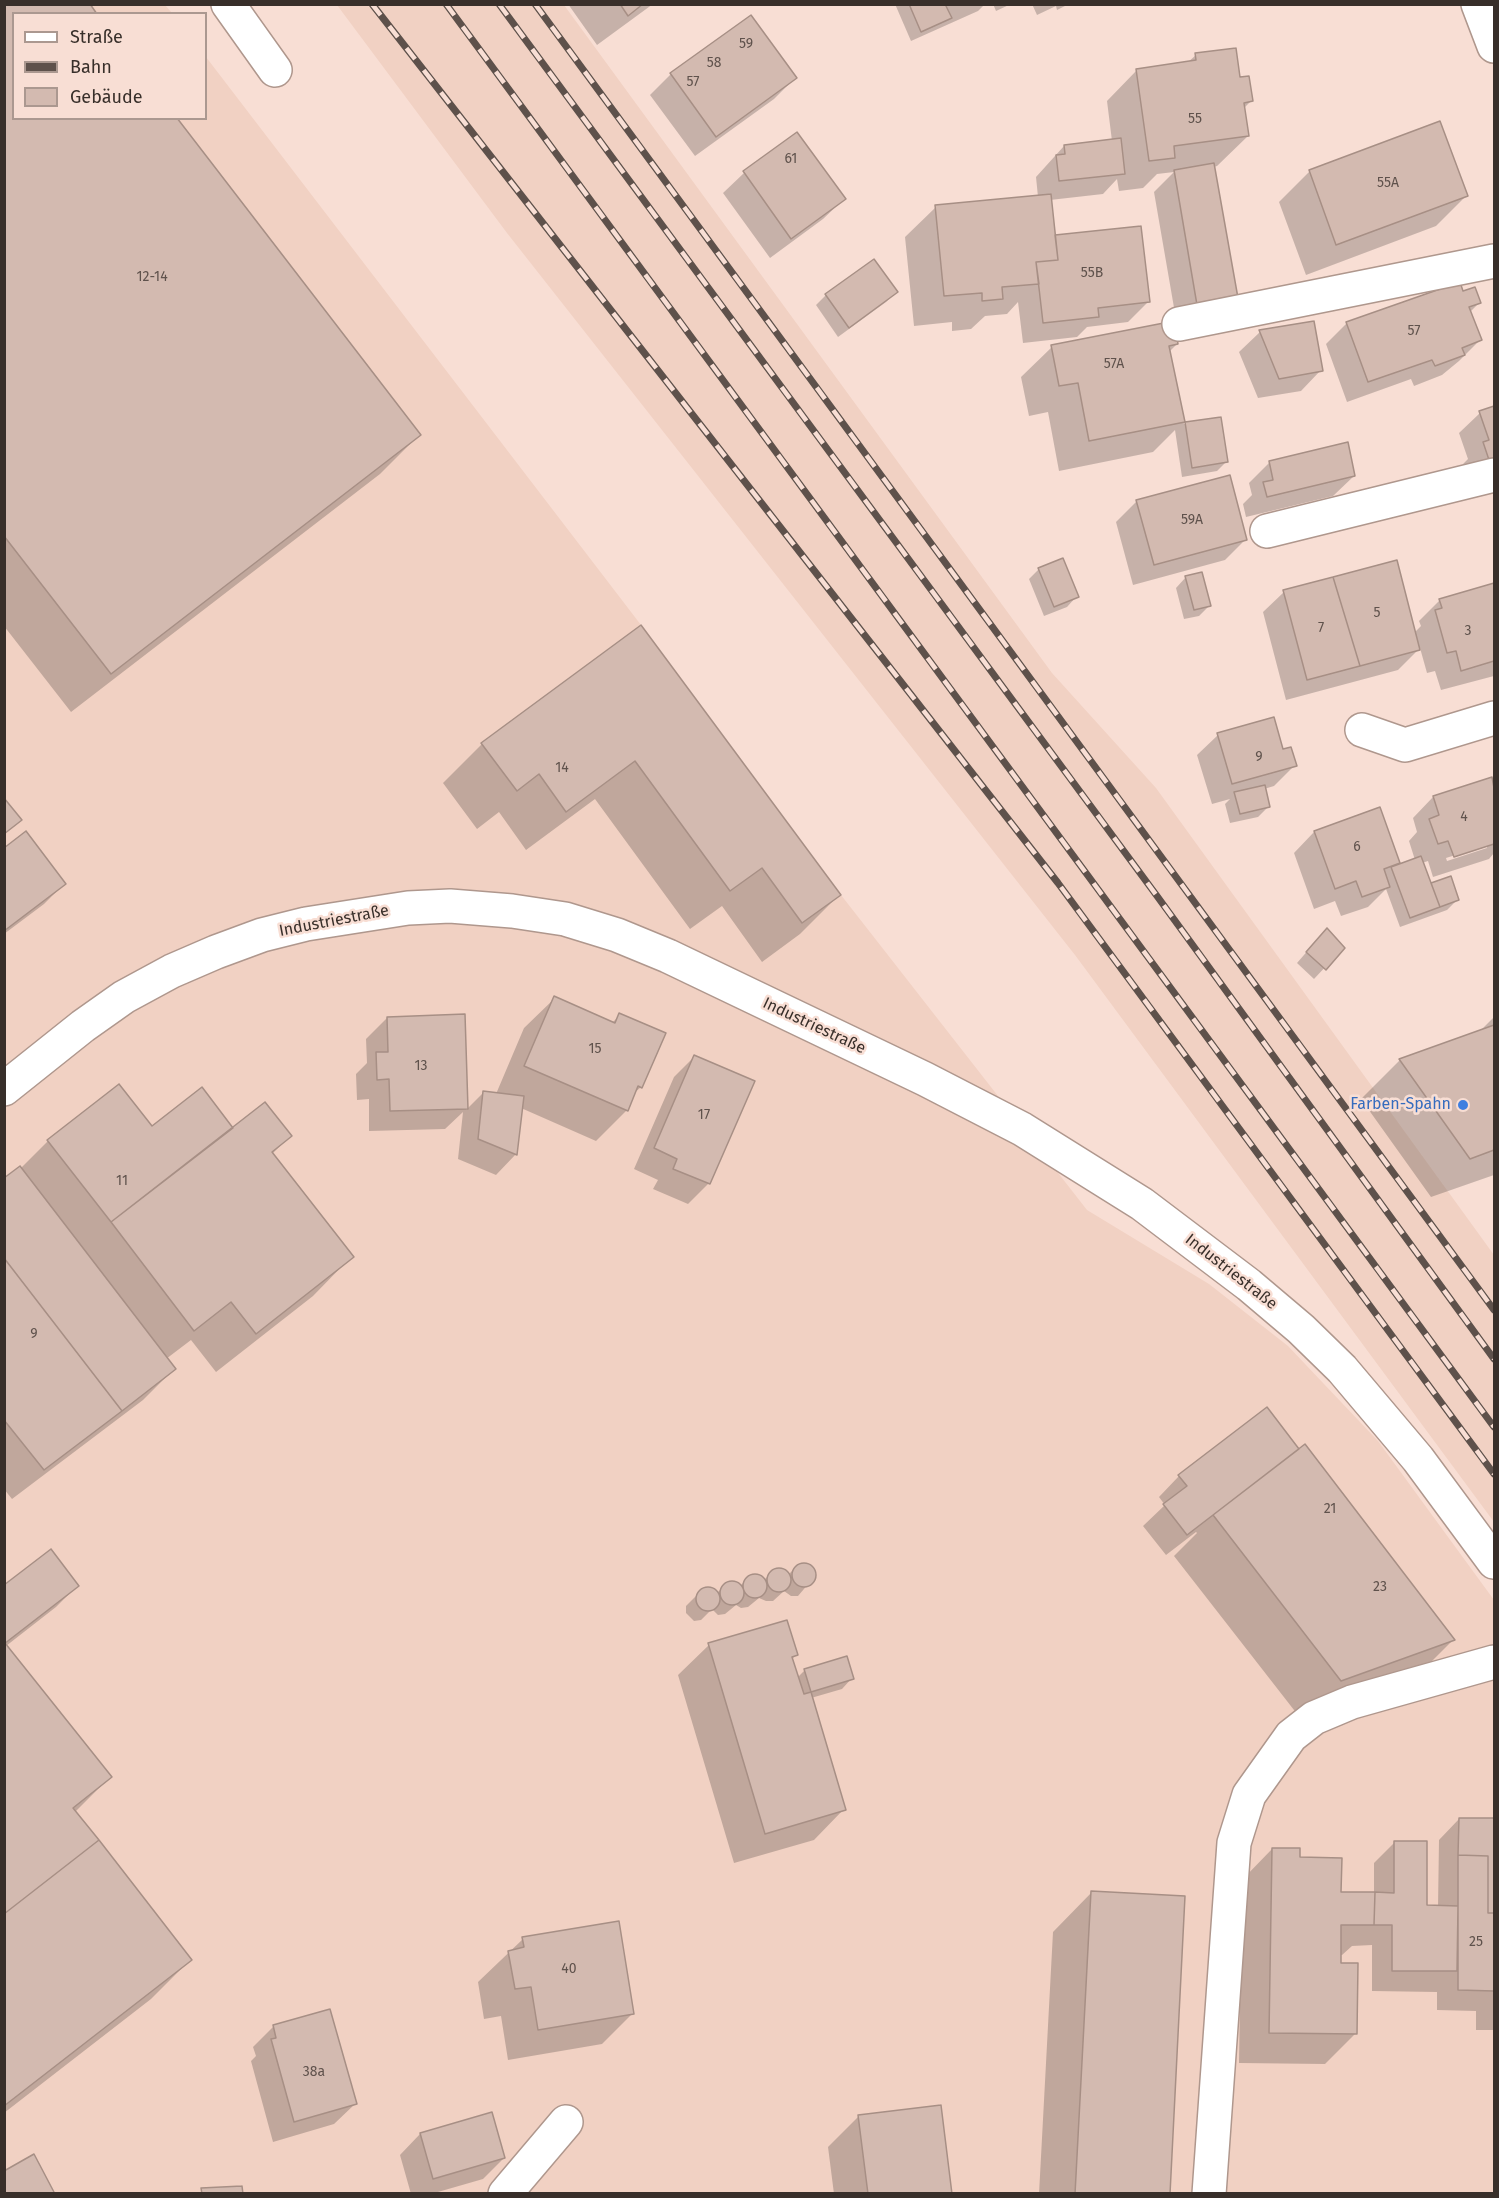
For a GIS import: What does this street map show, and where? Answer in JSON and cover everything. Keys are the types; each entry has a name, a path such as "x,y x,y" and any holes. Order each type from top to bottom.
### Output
{"street":[{"path":"228,4 275,70"},
{"path":"1478,4 1494,46"},
{"path":"1179,324 1494,261"},
{"path":"1267,531 1494,475"},
{"path":"1362,730 1405,745 1494,718"},
{"name":"Industriestraße","path":"4,1089 83,1026 124,997 172,970 216,951 284,929 408,908 450,906 512,911 565,919 668,957 925,1079 1022,1129 1142,1204 1250,1285 1301,1329 1342,1369 1418,1459 1494,1562"},
{"path":"1209,2193 1234,1843 1249,1795 1291,1736 1314,1718 1352,1702 1494,1662"},
{"path":"506,2193 566,2122"}],"shaded area":[{"path":"5,5 165,5 171,12 12,12 12,120 207,120 207,58 641,625 841,895 1087,1210 1209,1284 1288,1346 1378,1441 1494,1600 1494,2193 5,2194"},
{"path":"337,5 564,5 1052,673 1156,788 1494,1255 1494,1522 1075,955 507,233"}],"building":[{"path":"4,4 90,4 96,12 12,12 12,120 179,120 421,435 111,674 4,536"},
{"path":"620,4 643,4 628,16"},
{"path":"909,4 945,4 952,18 921,32"},
{"path":"751,15 797,78 716,137 670,73"},
{"path":"1236,48 1240,77 1249,76 1253,101 1244,103 1249,136 1174,146 1175,158 1149,161 1136,69 1196,60 1195,53"},
{"path":"1440,121 1468,196 1336,245 1309,170"},
{"path":"797,132 846,199 791,239 743,171"},
{"path":"1121,138 1125,174 1059,181 1056,155 1065,154 1064,145"},
{"path":"1214,163 1238,298 1197,305 1174,170"},
{"path":"1051,194 1058,260 1036,262 1039,284 1002,287 1003,299 982,301 982,293 944,296 935,205"},
{"path":"1141,226 1150,302 1098,308 1099,317 1043,323 1036,262 1058,260 1055,235"},
{"path":"874,259 898,292 849,328 825,294"},
{"path":"1460,282 1463,291 1475,287 1481,303 1469,307 1482,340 1462,348 1465,355 1435,366 1432,360 1368,382 1346,322"},
{"path":"1174,321 1178,344 1169,346 1185,422 1089,441 1078,383 1059,386 1051,345"},
{"path":"1314,321 1323,371 1279,379 1259,330"},
{"path":"1494,406 1494,465 1491,466 1483,442 1489,440 1479,411"},
{"path":"1221,417 1228,462 1192,468 1185,422"},
{"path":"1348,442 1355,476 1267,497 1263,482 1273,480 1269,461"},
{"path":"1230,475 1247,540 1154,565 1136,500"},
{"path":"1063,558 1079,597 1054,607 1038,568"},
{"path":"1397,560 1420,650 1360,666 1333,577"},
{"path":"1202,572 1211,606 1194,610 1185,576"},
{"path":"1333,577 1360,666 1307,680 1283,590"},
{"path":"1494,583 1494,661 1461,671 1456,651 1447,653 1435,610 1442,608 1439,599"},
{"path":"641,625 841,895 802,923 762,868 730,891 635,761 566,812 539,774 517,791 481,743"},
{"path":"1274,717 1283,749 1291,747 1297,766 1232,784 1217,733"},
{"path":"1492,777 1494,844 1454,857 1448,841 1438,844 1429,819 1439,815 1433,796"},
{"path":"1265,785 1270,807 1240,814 1234,792"},
{"path":"4,798 22,820 4,834"},
{"path":"1380,807 1400,863 1384,869 1390,887 1362,897 1356,881 1335,889 1314,831"},
{"path":"26,831 66,884 4,931 4,848"},
{"path":"1421,856 1440,907 1410,918 1391,867"},
{"path":"1451,876 1459,900 1440,907 1431,883"},
{"path":"1327,928 1345,948 1326,970 1306,952"},
{"path":"554,996 615,1023 619,1013 666,1033 642,1088 638,1086 628,1111 524,1066"},
{"path":"465,1014 468,1109 390,1111 389,1079 377,1080 376,1052 388,1052 387,1017"},
{"name":"Farben-Spahn","path":"1494,1025 1494,1150 1470,1159 1399,1059"},
{"path":"694,1055 755,1081 710,1184 673,1169 677,1159 654,1148"},
{"path":"119,1084 152,1126 202,1087 233,1128 111,1222 47,1140"},
{"path":"483,1091 524,1096 517,1155 478,1139"},
{"path":"265,1102 292,1136 272,1152 354,1257 256,1334 231,1302 194,1331 111,1222"},
{"path":"20,1166 176,1369 122,1411 4,1258 4,1178"},
{"path":"4,1258 122,1411 44,1470 4,1420"},
{"path":"1267,1407 1299,1449 1187,1535 1163,1504 1187,1486 1178,1475"},
{"path":"1305,1444 1455,1640 1341,1681 1213,1515"},
{"path":"51,1549 79,1586 4,1644 4,1585"},
{"path":"804,1563 813,1566 816,1575 813,1584 804,1587 795,1584 792,1575 795,1566"},
{"path":"779,1568 788,1571 791,1580 788,1589 779,1592 770,1589 767,1580 770,1571"},
{"path":"755,1574 760,1575 766,1581 766,1591 760,1597 755,1598 750,1597 744,1591 743,1586 744,1581 750,1575"},
{"path":"732,1581 741,1584 744,1593 741,1602 732,1605 723,1602 720,1593 723,1584"},
{"path":"708,1587 717,1590 720,1599 717,1608 708,1611 699,1608 696,1599 699,1590"},
{"path":"787,1620 798,1655 792,1657 804,1694 811,1692 846,1810 765,1834 708,1643"},
{"path":"5,1643 112,1777 73,1808 99,1840 4,1914"},
{"path":"847,1656 854,1679 811,1692 804,1669"},
{"path":"1459,1818 1494,1818 1494,1913 1488,1913 1488,1856 1458,1855"},
{"path":"99,1840 192,1960 4,2106 4,1914"},
{"path":"1394,1841 1427,1841 1427,1905 1458,1906 1457,1971 1392,1971 1392,1925 1374,1925 1375,1892 1394,1893"},
{"path":"1272,1848 1300,1848 1300,1857 1342,1858 1341,1892 1375,1892 1374,1925 1341,1925 1341,1963 1358,1963 1357,2034 1269,2033"},
{"path":"1458,1855 1488,1856 1488,1913 1494,1913 1494,1991 1458,1990"},
{"path":"1091,1891 1185,1896 1170,2194 1075,2194"},
{"path":"619,1921 634,2014 538,2030 531,1987 515,1989 508,1951 524,1947 522,1937"},
{"path":"330,2009 357,2104 294,2122 271,2039 276,2038 273,2025"},
{"path":"941,2105 952,2194 868,2194 858,2115"},
{"path":"492,2112 505,2158 433,2179 420,2133"},
{"path":"34,2154 55,2194 4,2194 4,2171"},
{"path":"242,2186 243,2194 202,2194 201,2188"}],"railway":[{"path":"372,4 1058,883 1494,1474"},
{"path":"446,4 1494,1427"},
{"path":"499,4 1157,896 1494,1359"},
{"path":"535,4 1494,1310"}],"place":[{"name":"Farben-Spahn","path":"1463,1105"}]}
